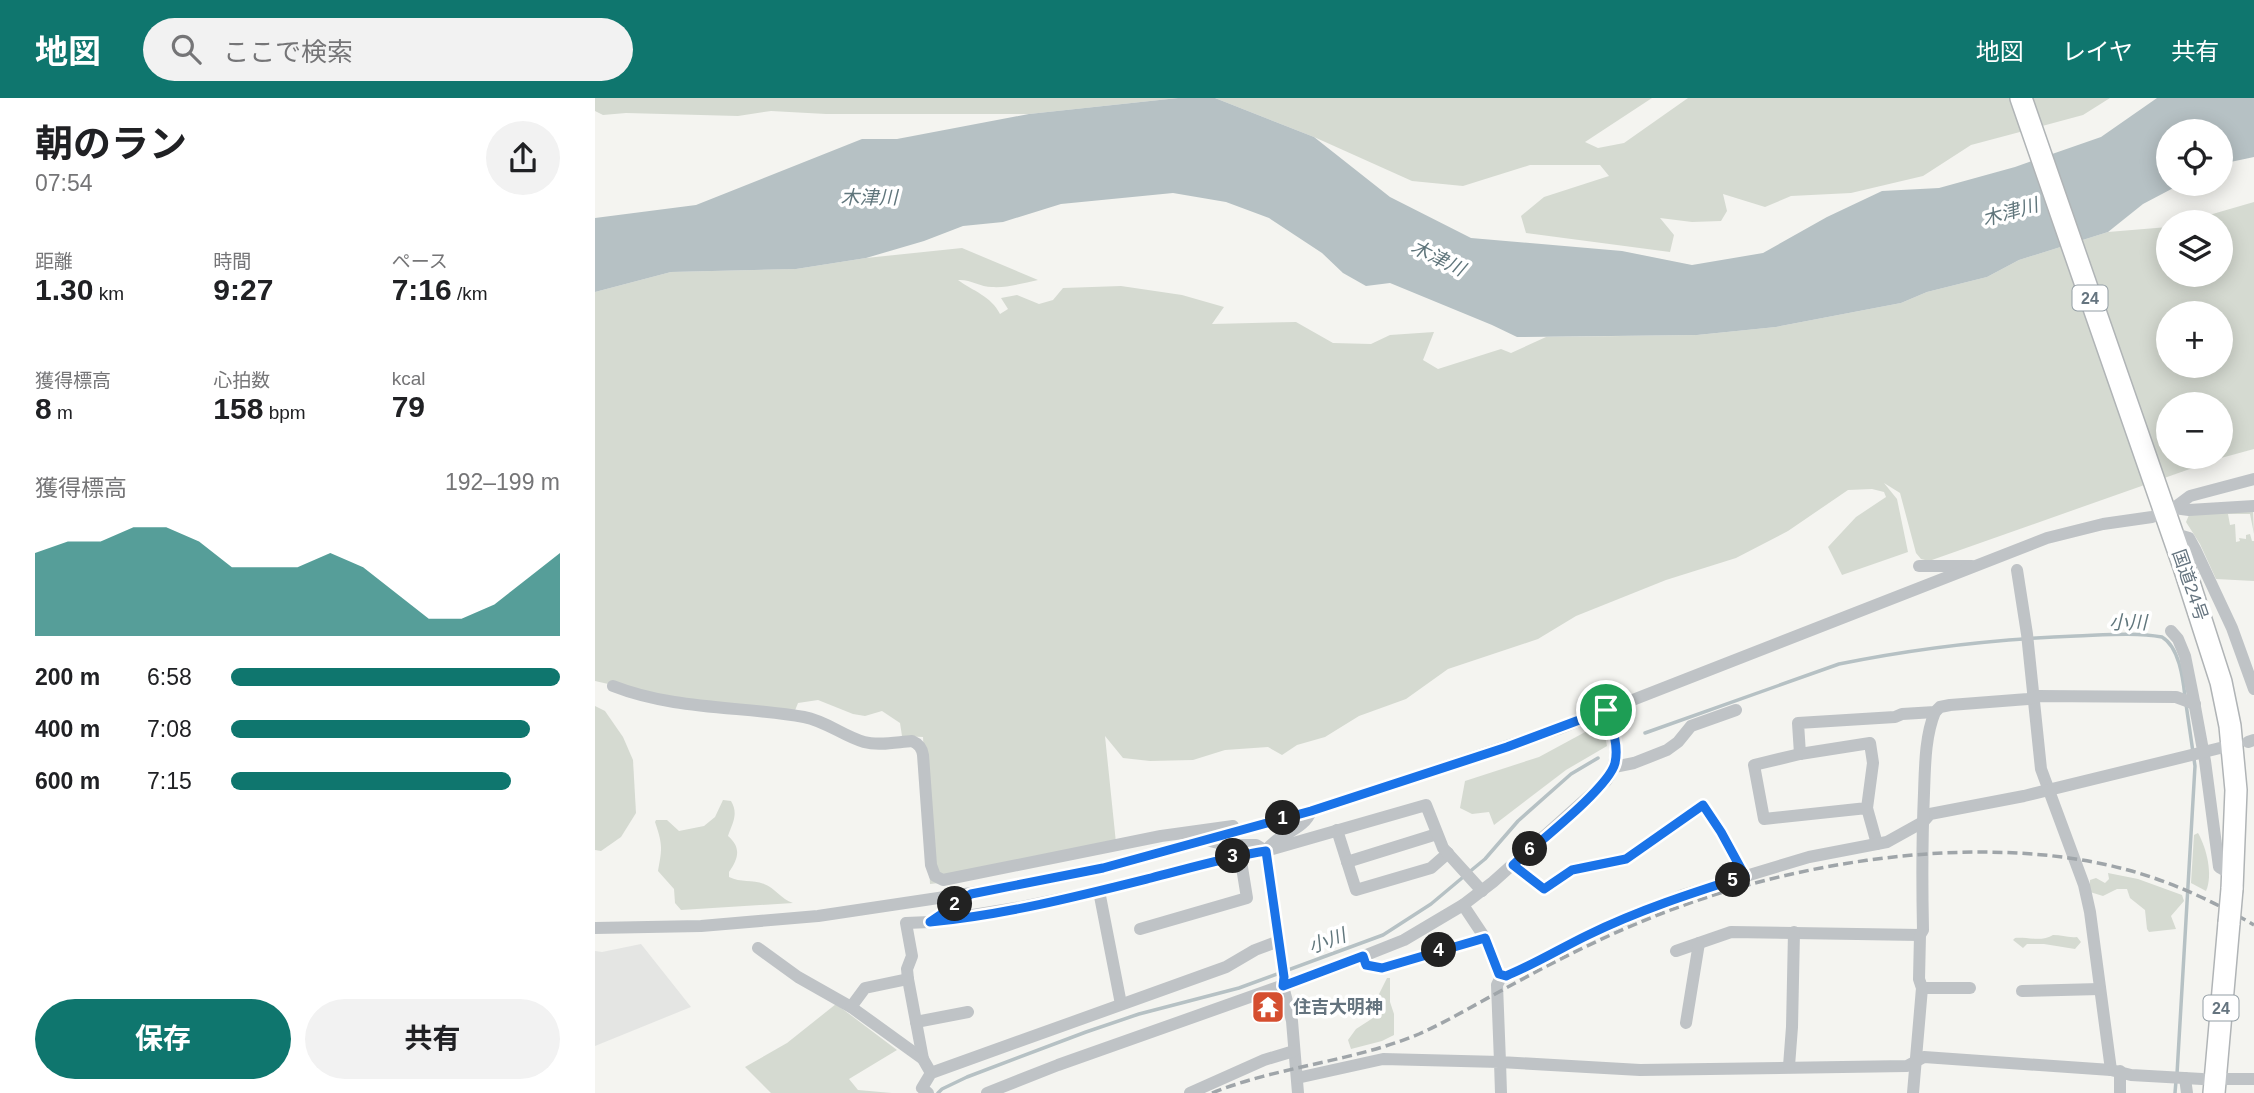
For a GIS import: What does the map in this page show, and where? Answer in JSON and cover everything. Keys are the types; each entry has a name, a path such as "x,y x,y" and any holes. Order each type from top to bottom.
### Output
{"highway":[{"name":"国道24号","path":"2021,98 2166,506 2172,533 2215,660 2230,726 2236,790 2233,882 2214,1084"}],"street":[{"path":"595,928 689,927 768,921 971,894 1103,868 1311,811 1489,753 2053,536 2103,524 2152,517 2166,506 2190,496 2254,480"},
{"path":"2166,506 2189,510 2254,506"},
{"path":"2172,533 2189,538 2195,549 2232,628 2254,689"},
{"path":"1919,566 1979,566"},
{"path":"2017,570 2027,634 2041,769 2084,885 2120,1093"},
{"path":"2171,631 2178,639 2185,656 2197,754 2205,761 2218,867 2233,882"},
{"path":"613,686 641,695 706,707 816,719 863,742 916,743 922,749 923,755 931,869 935,876 943,880 1161,836 1227,826 1258,825"},
{"path":"1800,754 1798,723 1895,717 1902,714 1935,712 1946,705 2033,698 2088,696 2189,702"},
{"path":"986,1093 1284,981 1404,940 1464,905 1513,865 1606,781 1614,767 1616,743 1606,710"},
{"path":"1614,767 1634,763 1667,750 1678,742 1691,726 1737,710"},
{"path":"1913,1093 1922,988 1919,979 1920,935 1923,930 1924,768 1931,720 1935,712"},
{"path":"1867,808 1764,819 1754,765 1800,754 1870,743 1873,763 1867,808 1877,844"},
{"path":"1464,905 1485,938 1498,971 1502,975 1508,975 1588,935 1683,895 1809,857 1887,842 1923,822 1930,814 2047,790 2220,748"},
{"path":"931,1073 923,1059 908,979 907,969 912,956 907,923 930,922 1016,908 1099,891 1240,855 1266,851 1426,805 1443,848 1482,891"},
{"path":"1513,865 1544,889 1572,870 1626,859 1703,805 1745,876"},
{"path":"1298,1093 1292,1021 1266,851 1272,843 1304,824 1311,811"},
{"path":"1337,830 1356,890 1431,868 1451,857"},
{"path":"1347,862 1437,834"},
{"path":"1205,840 1226,845 1257,845 1266,851"},
{"path":"1140,929 1247,898 1240,855"},
{"path":"1099,891 1121,1004"},
{"path":"930,922 971,894"},
{"path":"1676,951 1731,932 1920,935"},
{"path":"1789,1066 1794,932"},
{"path":"1363,956 1366,965 1382,968 1485,938"},
{"path":"1686,1023 1699,943"},
{"path":"927,1092 922,1088 931,1073 1226,967 1255,950 1279,946"},
{"path":"758,948 798,978 851,1007 923,1059"},
{"path":"1501,1093 1497,985 1502,975"},
{"path":"851,1007 865,988 908,979"},
{"path":"1922,988 1970,988"},
{"path":"2022,991 2100,989"},
{"path":"916,1022 968,1012"},
{"path":"1191,1093 1264,1060 1294,1051"},
{"path":"1297,1077 1383,1059 1640,1070 1907,1066 1924,1057 2116,1071 2214,1084 2250,1079"},
{"path":"2180,1078 2187,1093"},
{"path":"2242,1093 2250,1079"}],"shaded area":[{"path":"595,98 1178,98 1029,114 826,114 771,111 738,116 626,113 603,115 595,111"},
{"path":"1215,98 1652,98 1585,142 1598,148 1624,143 1688,98 2110,98 2083,115 1971,145 1923,176 1851,193 1791,196 1765,207 1723,194 1727,211 1721,221 1692,222 1660,218 1674,235 1670,252 1526,233 1521,216 1544,197 1609,176 1600,165 1530,165 1463,186 1412,181 1314,137"},
{"path":"2254,202 2254,449 2233,455 2233,392 2156,392 2156,469 2190,469 1929,561 1921,559 1916,553 1900,493 1884,483 1897,499 1908,552 1842,575 1828,547 1856,517 1886,497 1884,492 1872,489 1848,490 1788,531 1736,558 1666,580 1576,616 1538,639 1448,669 1406,699 1359,716 1325,737 1297,745 1282,755 1268,747 1225,750 1193,760 1150,761 1123,758 1105,736 1116,843 949,882 930,884 923,737 902,736 900,723 882,711 865,716 853,714 818,700 798,703 794,713 679,700 595,681 595,292 671,272 796,269 866,258 962,248 1038,280 988,287 958,280 987,298 1000,314 1008,309 1001,298 1017,295 1039,304 1053,300 1063,288 1121,286 1182,295 1224,307 1212,324 1296,322 1333,343 1371,344 1390,335 1434,332 1423,360 1438,369 1501,349 1511,353 1546,337 1697,335 1776,327 1901,303 1927,292 1987,277 2019,260 2108,232 2156,228 2156,287 2233,287 2233,210 2226,210"},
{"path":"2253,510 2254,534 2250,514 2228,514 2230,525 2235,524 2236,542 2240,541 2239,538 2246,539 2246,535 2250,534 2254,541 2254,581 2216,579 2200,544 2186,522 2189,515"},
{"path":"595,706 605,711 623,737 633,760 636,813 621,837 601,851 595,850"},
{"path":"1600,724 1603,725 1607,746 1566,770 1494,825 1489,812 1472,814 1460,808 1465,781 1539,757"},
{"path":"723,800 731,801 734,810 728,836 737,849 737,854 729,877 764,884 793,903 681,910 675,903 674,889 658,871 661,847 655,822 667,820 679,831 704,826 715,817"},
{"path":"2198,833 2208,862 2206,891 2191,883 2194,835"},
{"path":"2108,873 2138,879 2182,895 2184,901 2171,916 2176,929 2149,932 2145,910 2130,898 2127,889 2117,889 2103,896 2090,892 2090,880 2096,878 2105,883 2109,879"},
{"path":"2053,935 2077,937 2081,942 2075,949 2044,944 2027,944 2023,948 2013,940 2045,938"},
{"path":"641,944 691,1007 595,1046 595,951"},
{"path":"1387,978 1390,978 1394,1035 1351,1049 1348,1040 1356,1029 1373,1018 1379,994"},
{"path":"836,1004 897,1050 849,1079 858,1090 892,1093 771,1093 745,1067 787,1043"}],"water":[{"name":"木津川","path":"1178,98 1215,98 1314,137 1390,197 1471,238 1622,251 1692,265 1763,253 1827,217 1882,191 1939,188 2015,167 2101,137 2157,98 2254,98 2254,157 2233,161 2233,119 2156,119 2156,196 2158,196 2143,204 2108,232 2019,260 1987,277 1927,292 1901,303 1776,327 1697,335 1517,337 1390,283 1366,286 1343,273 1322,253 1269,218 1226,202 1173,193 1061,204 1003,222 963,226 866,258 796,269 671,272 595,292 595,218 696,205 862,139 897,139 1029,114"}],"waterway":[{"name":"小川","path":"1645,733 1839,664 1927,649 2046,637 2119,634 2162,637 2176,655 2185,697"},
{"name":"小川","path":"2177,1074 2195,766 2186,704"},
{"name":"小川","path":"938,1093 967,1077 1086,1032 1139,1014 1239,988 1383,935 1431,904 1485,859 1518,821 1571,774 1598,758"},
{"name":"小川","path":"2175,1093 2176,1081"}],"railway":[{"path":"1212,1093 1263,1076 1368,1051 1419,1034 1531,974 1636,924 1691,902 1814,869 1944,853 2008,853 2070,858 2161,880 2254,925"}],"place":[{"name":"住吉大明神","path":"1268,1007"}],"route":[{"path":"1606,710 1616,743 1616,759 1606,781 1513,865 1544,889 1572,870 1626,859 1703,805 1745,876 1683,895 1634,915 1506,976 1499,974 1485,938 1382,968 1366,965 1363,956 1283,986 1284,977 1266,851 1234,856 1099,891 930,922 971,894 1103,868 1311,811 1507,747 1606,710"}]}
